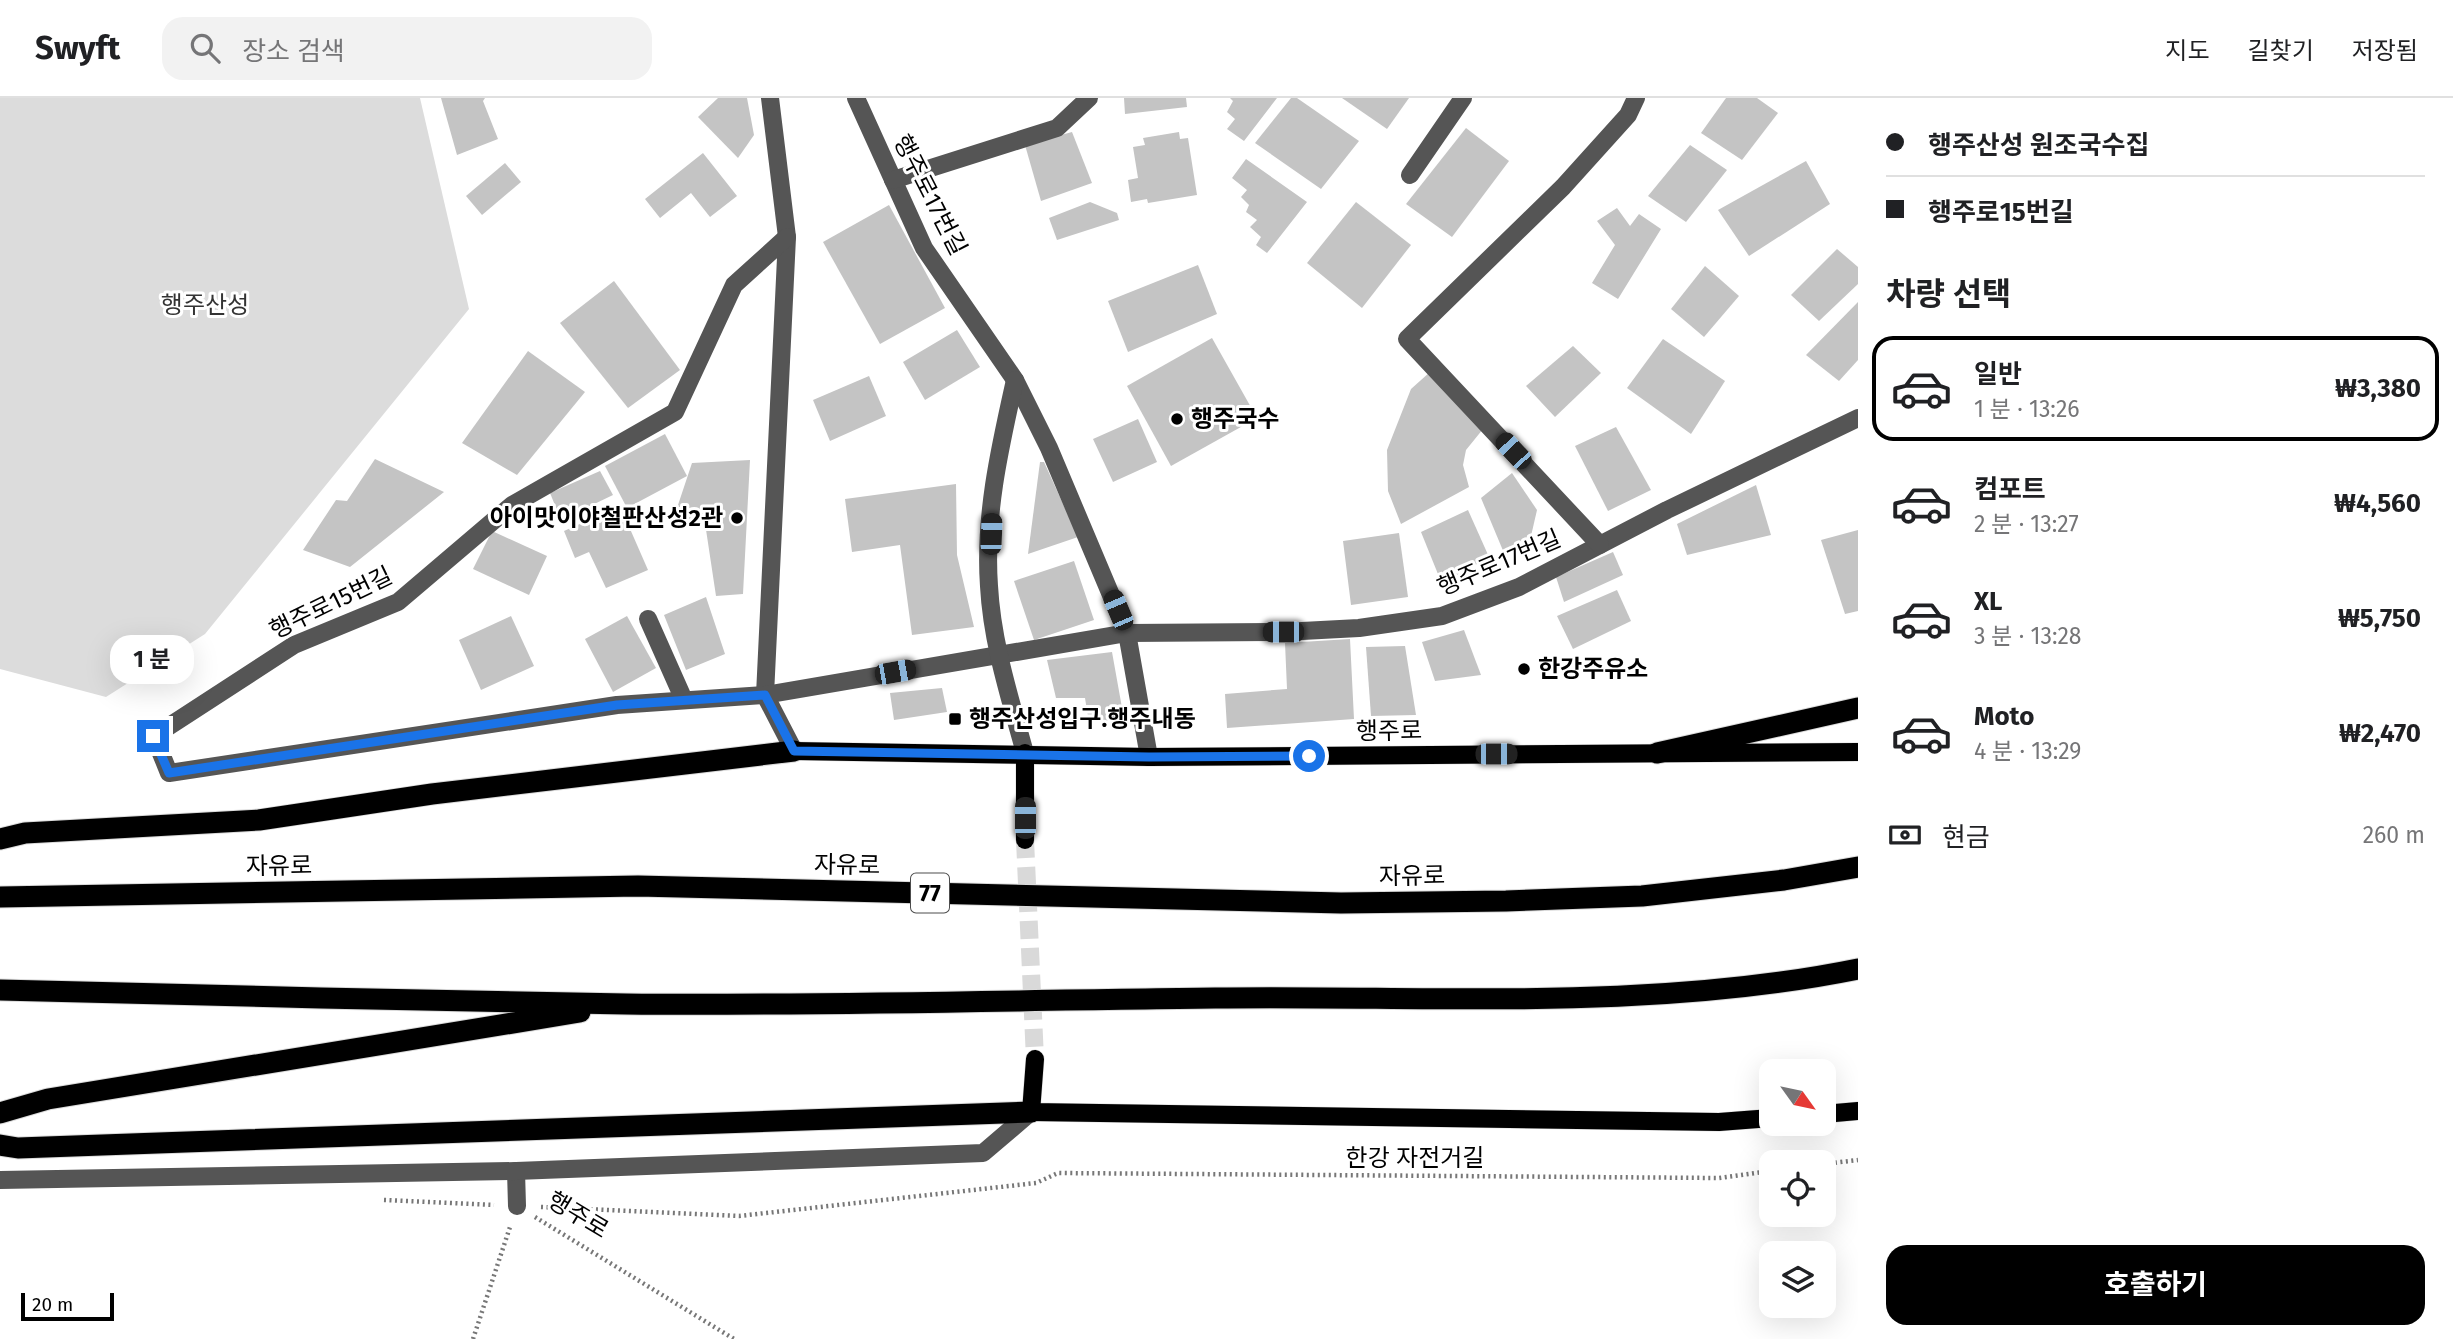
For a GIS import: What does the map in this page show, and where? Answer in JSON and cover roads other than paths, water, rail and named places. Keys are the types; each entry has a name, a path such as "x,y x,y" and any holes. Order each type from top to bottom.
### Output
{"highway":[{"path":"1657,753 1858,708"},
{"path":"0,839 25,833 259,820 445,792 794,751"},
{"name":"자유로","path":"0,897 638,886 1341,903 1465,901 1642,896 1784,880 1858,867"},
{"path":"0,990 631,1004 1328,996 1507,1000 1641,996 1801,980 1858,969"},
{"path":"0,1113 48,1099 631,1004"},
{"path":"0,1145 18,1148 1031,1112"}],"main road":[{"name":"행주로","path":"794,751 1149,757 1858,752"},
{"path":"1025,753 1026,840"},
{"path":"1035,1059 1031,1112 1719,1122 1759,1119"},
{"path":"1836,1113 1858,1111"}],"street":[{"path":"770,98 787,237 765,695 794,751"},
{"name":"행주로17번길","path":"856,98 924,248 1014,380 1049,448 1127,633"},
{"path":"893,180 1057,128 1089,98"},
{"path":"1410,175 1463,98"},
{"path":"1600,545 1408,339 1563,187 1628,115 1636,98"},
{"name":"행주로15번길","path":"787,237 734,285 675,412 512,505 398,602 294,645 153,736 169,773 617,705 765,695 998,654"},
{"path":"1014,380 993,482 989,585 998,654 1025,753"},
{"name":"행주로17번길","path":"998,654 1127,633 1283,632 1359,628 1442,616 1519,587 1858,418"},
{"path":"648,619 684,700"},
{"path":"1127,633 1149,757"},
{"path":"0,1180 516,1171 983,1153 1031,1112"},
{"path":"516,1171 517,1206"}],"tunnel":[{"path":"1025,840 1035,1059"}],"place":[{"name":"행주국수","path":"1177,419"},
{"name":"아이맛이야철판산성2관","path":"737,518"},
{"name":"한강주유소","path":"1524,669"},
{"name":"행주산성입구.행주내동","path":"955,719"}],"park label":[{"name":"행주산성","path":"205,305"}]}
